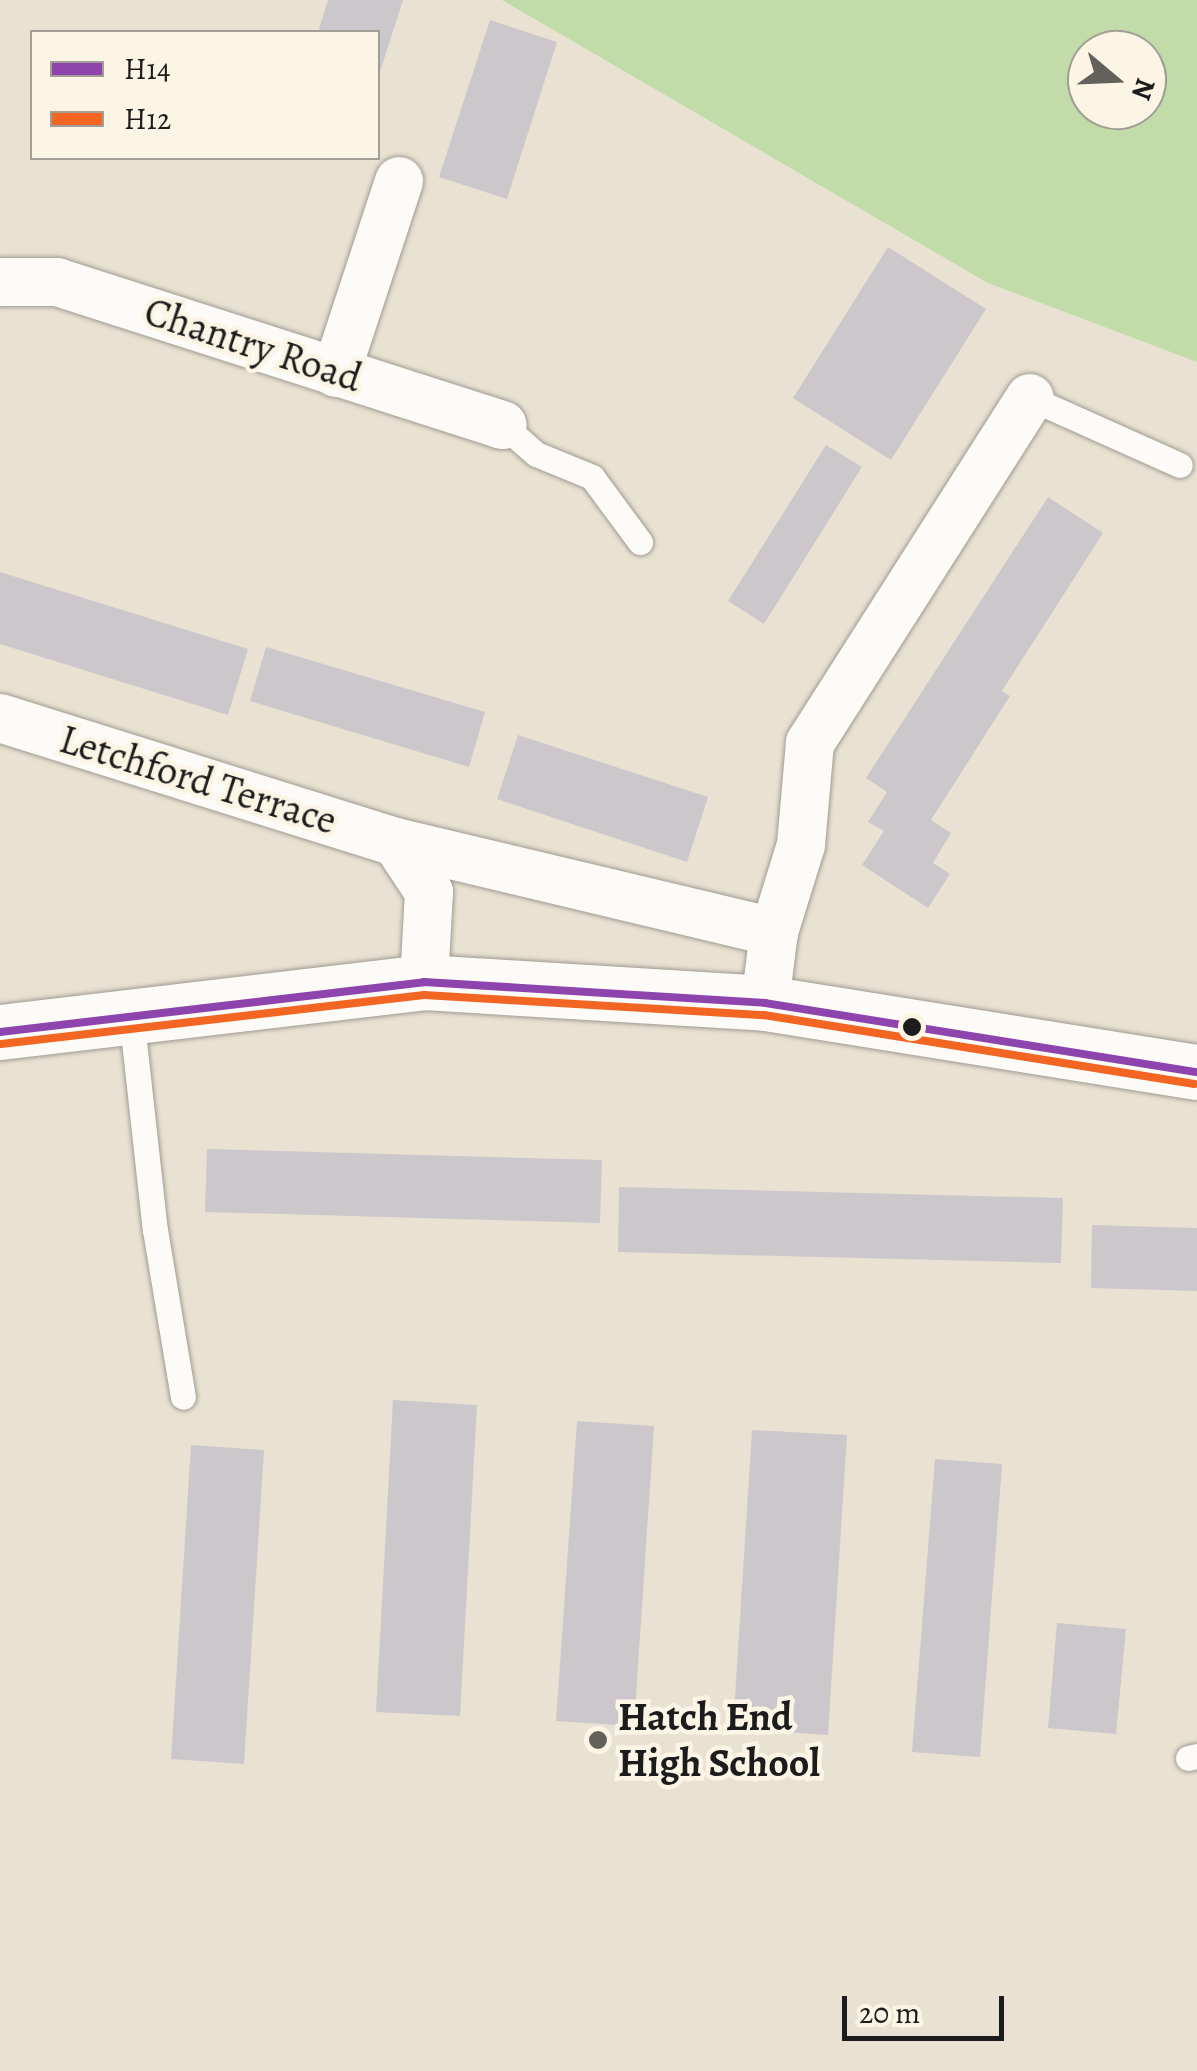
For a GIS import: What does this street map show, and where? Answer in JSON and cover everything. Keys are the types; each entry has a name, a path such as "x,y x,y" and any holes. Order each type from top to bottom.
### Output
{"street":[{"path":"336,373 399,181"},
{"name":"Chantry Road","path":"0,282 58,282 503,426"},
{"path":"765,1003 774,932 801,845 810,743 1030,398"},
{"name":"Letchford Terrace","path":"0,718 396,842 774,932"},
{"path":"396,842 430,892 424,982"},
{"path":"0,1032 424,982 765,1003 1197,1072"}],"lane":[{"path":"1030,398 1180,465"},
{"path":"503,426 536,454 592,477 640,542"},
{"path":"131,1014 183,1397"}],"green space":[{"path":"502,0 1197,0 1197,362 988,283"}],"building":[{"path":"328,0 403,0 380,72 380,30 319,30"},
{"path":"490,20 557,42 507,199 439,177"},
{"path":"888,247 986,309 891,460 793,398"},
{"path":"826,445 862,467 764,624 728,601"},
{"path":"1048,497 1103,533 1002,691 1010,696 931,820 951,833 933,863 950,874 928,908 862,865 884,831 868,822 887,792 866,778"},
{"path":"0,572 248,649 228,715 0,644"},
{"path":"266,647 485,712 469,767 250,701"},
{"path":"518,735 708,797 687,862 497,799"},
{"path":"207,1149 602,1160 600,1223 205,1212"},
{"path":"619,1187 1063,1198 1061,1263 618,1252"},
{"path":"1092,1225 1197,1228 1197,1291 1091,1288"},
{"path":"393,1400 477,1405 460,1716 376,1712"},
{"path":"577,1421 654,1426 634,1726 556,1721"},
{"path":"752,1430 847,1435 828,1735 733,1729"},
{"path":"191,1445 264,1450 244,1764 171,1759"},
{"path":"935,1459 1002,1464 980,1757 912,1752"},
{"path":"1057,1623 1126,1629 1116,1734 1048,1728"}],"transit line":[{"name":"H14","path":"0,1032 424,982 765,1003 1197,1072"},
{"name":"H12","path":"1,1044 424,995 764,1015 1195,1084"}],"place":[{"name":"Hatch End High School","path":"598,1740"}]}
